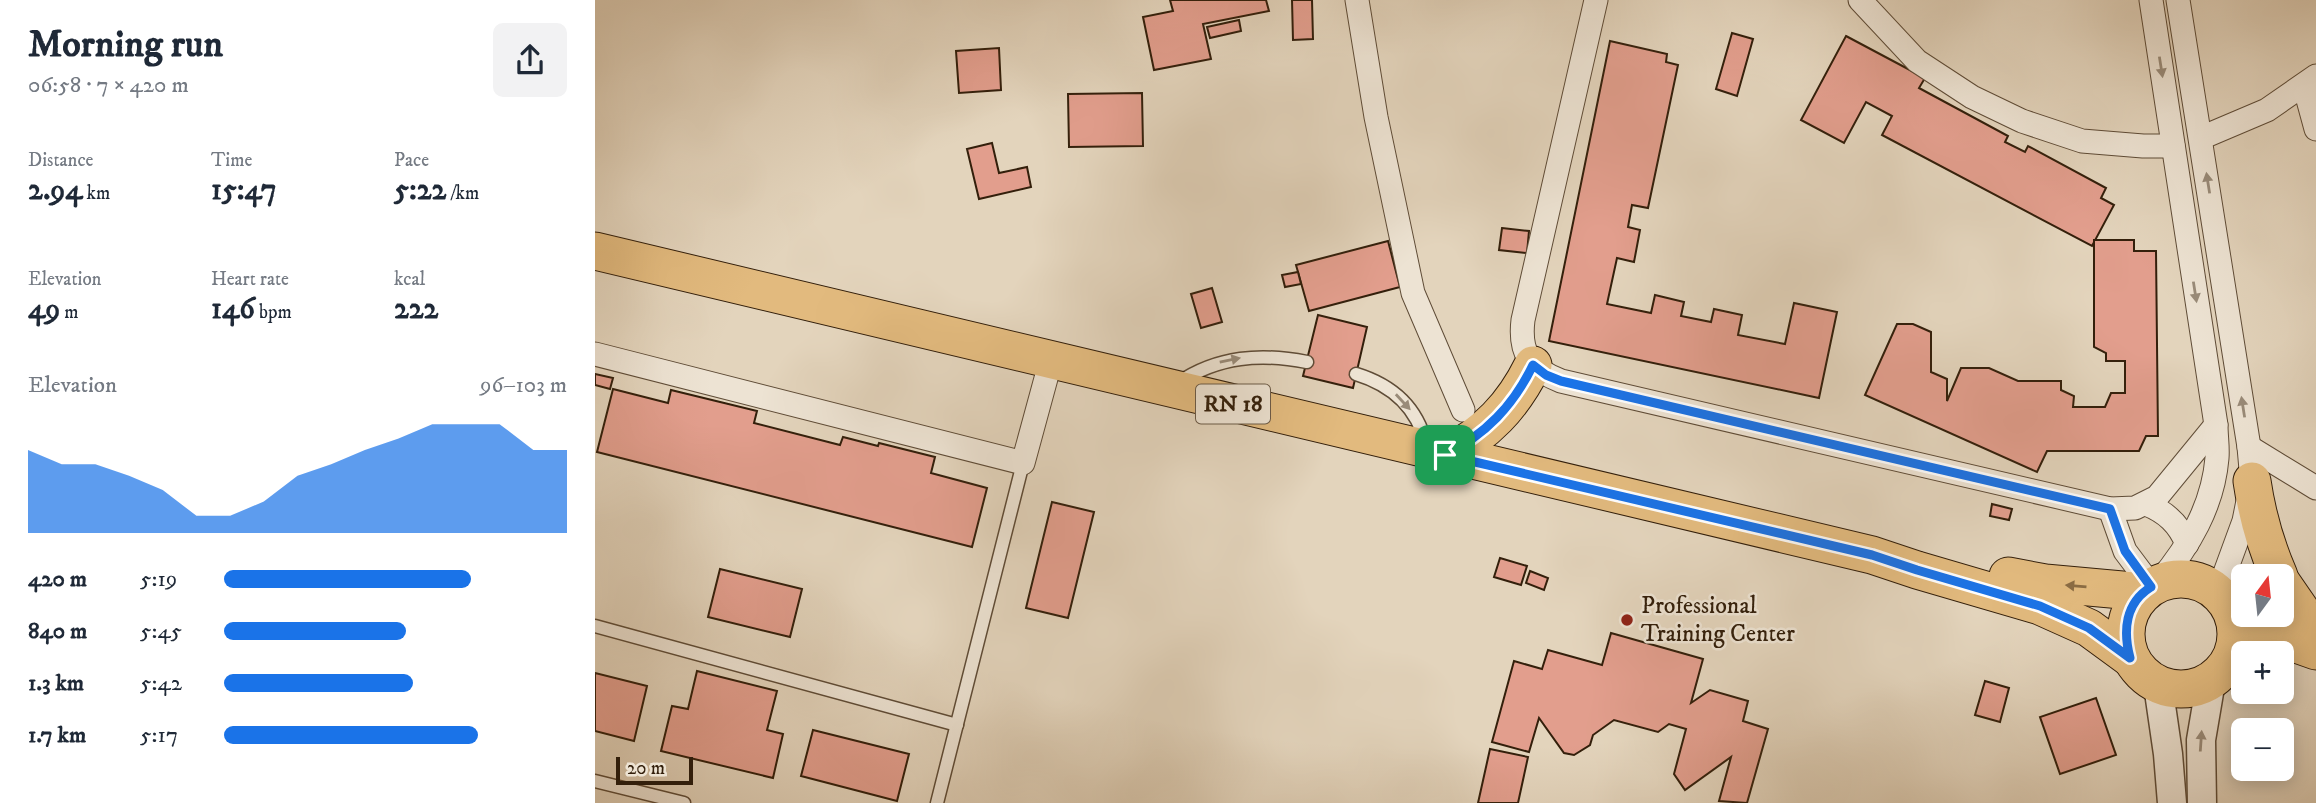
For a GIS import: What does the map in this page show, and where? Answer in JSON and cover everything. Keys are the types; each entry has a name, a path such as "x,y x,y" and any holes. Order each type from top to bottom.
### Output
{"main road":[{"name":"RN 18","path":"595,251 1872,555 2040,606 2089,628 2130,658 2146,678 2158,685"},
{"path":"1436,452 1465,445 1498,418 1524,384 1533,365"},
{"path":"2251,464 2257,516 2273,564"},
{"name":"RN 18","path":"1872,555 1918,560 2045,583 2152,587 2180,578 2200,582 2260,631 2316,651"},
{"path":"2130,658 2125,640 2126,623 2133,606 2152,587"},
{"path":"2294,600 2316,628"},
{"path":"2158,685 2178,689 2195,688 2228,667 2237,636 2226,605"},
{"path":"2294,664 2316,669"}],"street":[{"path":"1357,0 1376,117 1413,293 1463,410"},
{"path":"1596,0 1523,320 1521,336 1525,351 1533,365 1546,375 1561,381 2122,510 2146,503 2165,488 2215,425"},
{"path":"1860,0 1917,61 1972,97 2022,121 2082,141 2173,146"},
{"path":"2110,509 2125,551 2152,587 2196,531 2209,496 2217,458 2215,425 2151,0"},
{"path":"2178,0 2251,464 2244,521 2226,605"},
{"path":"2201,138 2267,110 2310,80 2316,129"},
{"path":"595,354 1023,463 1051,360"},
{"path":"2251,464 2316,488"},
{"path":"2146,503 2167,515 2183,533 2187,544"},
{"path":"2202,803 2201,740 2228,667"},
{"path":"2158,685 2172,803"}],"lane":[{"path":"1169,389 1189,375 1211,365 1235,359 1259,356 1307,362"},
{"path":"1356,374 1382,384 1404,401 1436,452"},
{"path":"937,803 1023,463"},
{"path":"595,626 957,725"},
{"path":"595,781 684,803"}],"building":[{"path":"1170,0 1266,0 1269,11 1203,24 1211,59 1154,70 1143,17 1173,11"},
{"path":"1292,0 1312,0 1313,39 1293,40"},
{"path":"1239,20 1241,31 1210,38 1207,27"},
{"path":"1732,33 1753,39 1737,96 1716,89"},
{"path":"1846,36 1925,78 1919,88 2008,136 2005,142 2025,152 2028,146 2106,188 2101,198 2114,205 2092,246 1882,135 1892,116 1866,102 1844,143 1801,120"},
{"path":"1610,41 1667,54 1666,62 1678,65 1648,208 1632,205 1628,227 1640,230 1634,262 1617,258 1607,304 1651,313 1655,295 1684,302 1681,316 1711,322 1714,309 1742,315 1738,335 1785,344 1794,303 1837,312 1819,398 1549,341"},
{"path":"999,48 1001,90 959,93 956,51"},
{"path":"1142,93 1143,146 1069,147 1068,94"},
{"path":"992,143 999,173 1027,167 1031,187 979,199 967,149"},
{"path":"1502,228 1529,231 1527,253 1499,250"},
{"path":"2094,240 2134,240 2134,251 2156,251 2158,436 2146,436 2139,451 2047,451 2037,472 1865,395 1897,324 1913,324 1931,332 1931,372 1947,379 1947,401 1961,368 1989,368 2018,381 2061,381 2061,390 2074,396 2073,407 2105,407 2111,393 2125,393 2125,361 2106,361 2106,353 2094,347"},
{"path":"1388,241 1400,287 1309,311 1296,265"},
{"path":"1298,272 1301,284 1285,287 1282,275"},
{"path":"1212,288 1222,322 1201,328 1191,294"},
{"path":"1318,315 1367,327 1353,388 1303,376"},
{"path":"595,374 613,378 610,389 595,385"},
{"path":"613,389 668,403 671,390 757,411 754,423 840,445 843,437 935,457 931,473 987,488 972,547 597,452"},
{"path":"1052,502 1094,512 1068,618 1026,608"},
{"path":"1992,504 2012,509 2009,520 1990,516"},
{"path":"1500,558 1527,566 1521,585 1494,577"},
{"path":"720,569 802,589 790,637 708,617"},
{"path":"1530,571 1548,578 1544,590 1526,583"},
{"path":"1611,633 1703,659 1691,703 1710,690 1748,701 1743,721 1768,729 1747,803 1719,801 1731,757 1685,790 1674,774 1686,729 1669,724 1658,732 1614,720 1593,735 1590,745 1574,755 1564,753 1539,718 1529,752 1492,742 1514,661 1542,669 1548,650 1602,665"},
{"path":"697,671 777,691 767,730 783,734 773,778 661,751 672,706 688,709"},
{"path":"595,673 647,686 634,741 595,731"},
{"path":"1985,681 2009,688 2000,722 1975,715"},
{"path":"2096,698 2116,755 2060,774 2040,717"},
{"path":"813,730 909,754 897,801 801,776"},
{"path":"1490,749 1528,757 1518,803 1478,803"}],"place":[{"name":"Professional Training Center","path":"1627,620"}],"route":[{"path":"1533,365 1546,375 1561,381 2110,509 2125,551 2151,587 2133,606 2126,623 2125,640 2130,658 2089,628 2040,606 1872,555 1445,455 1465,445 1498,418 1524,384 1533,365"}]}
